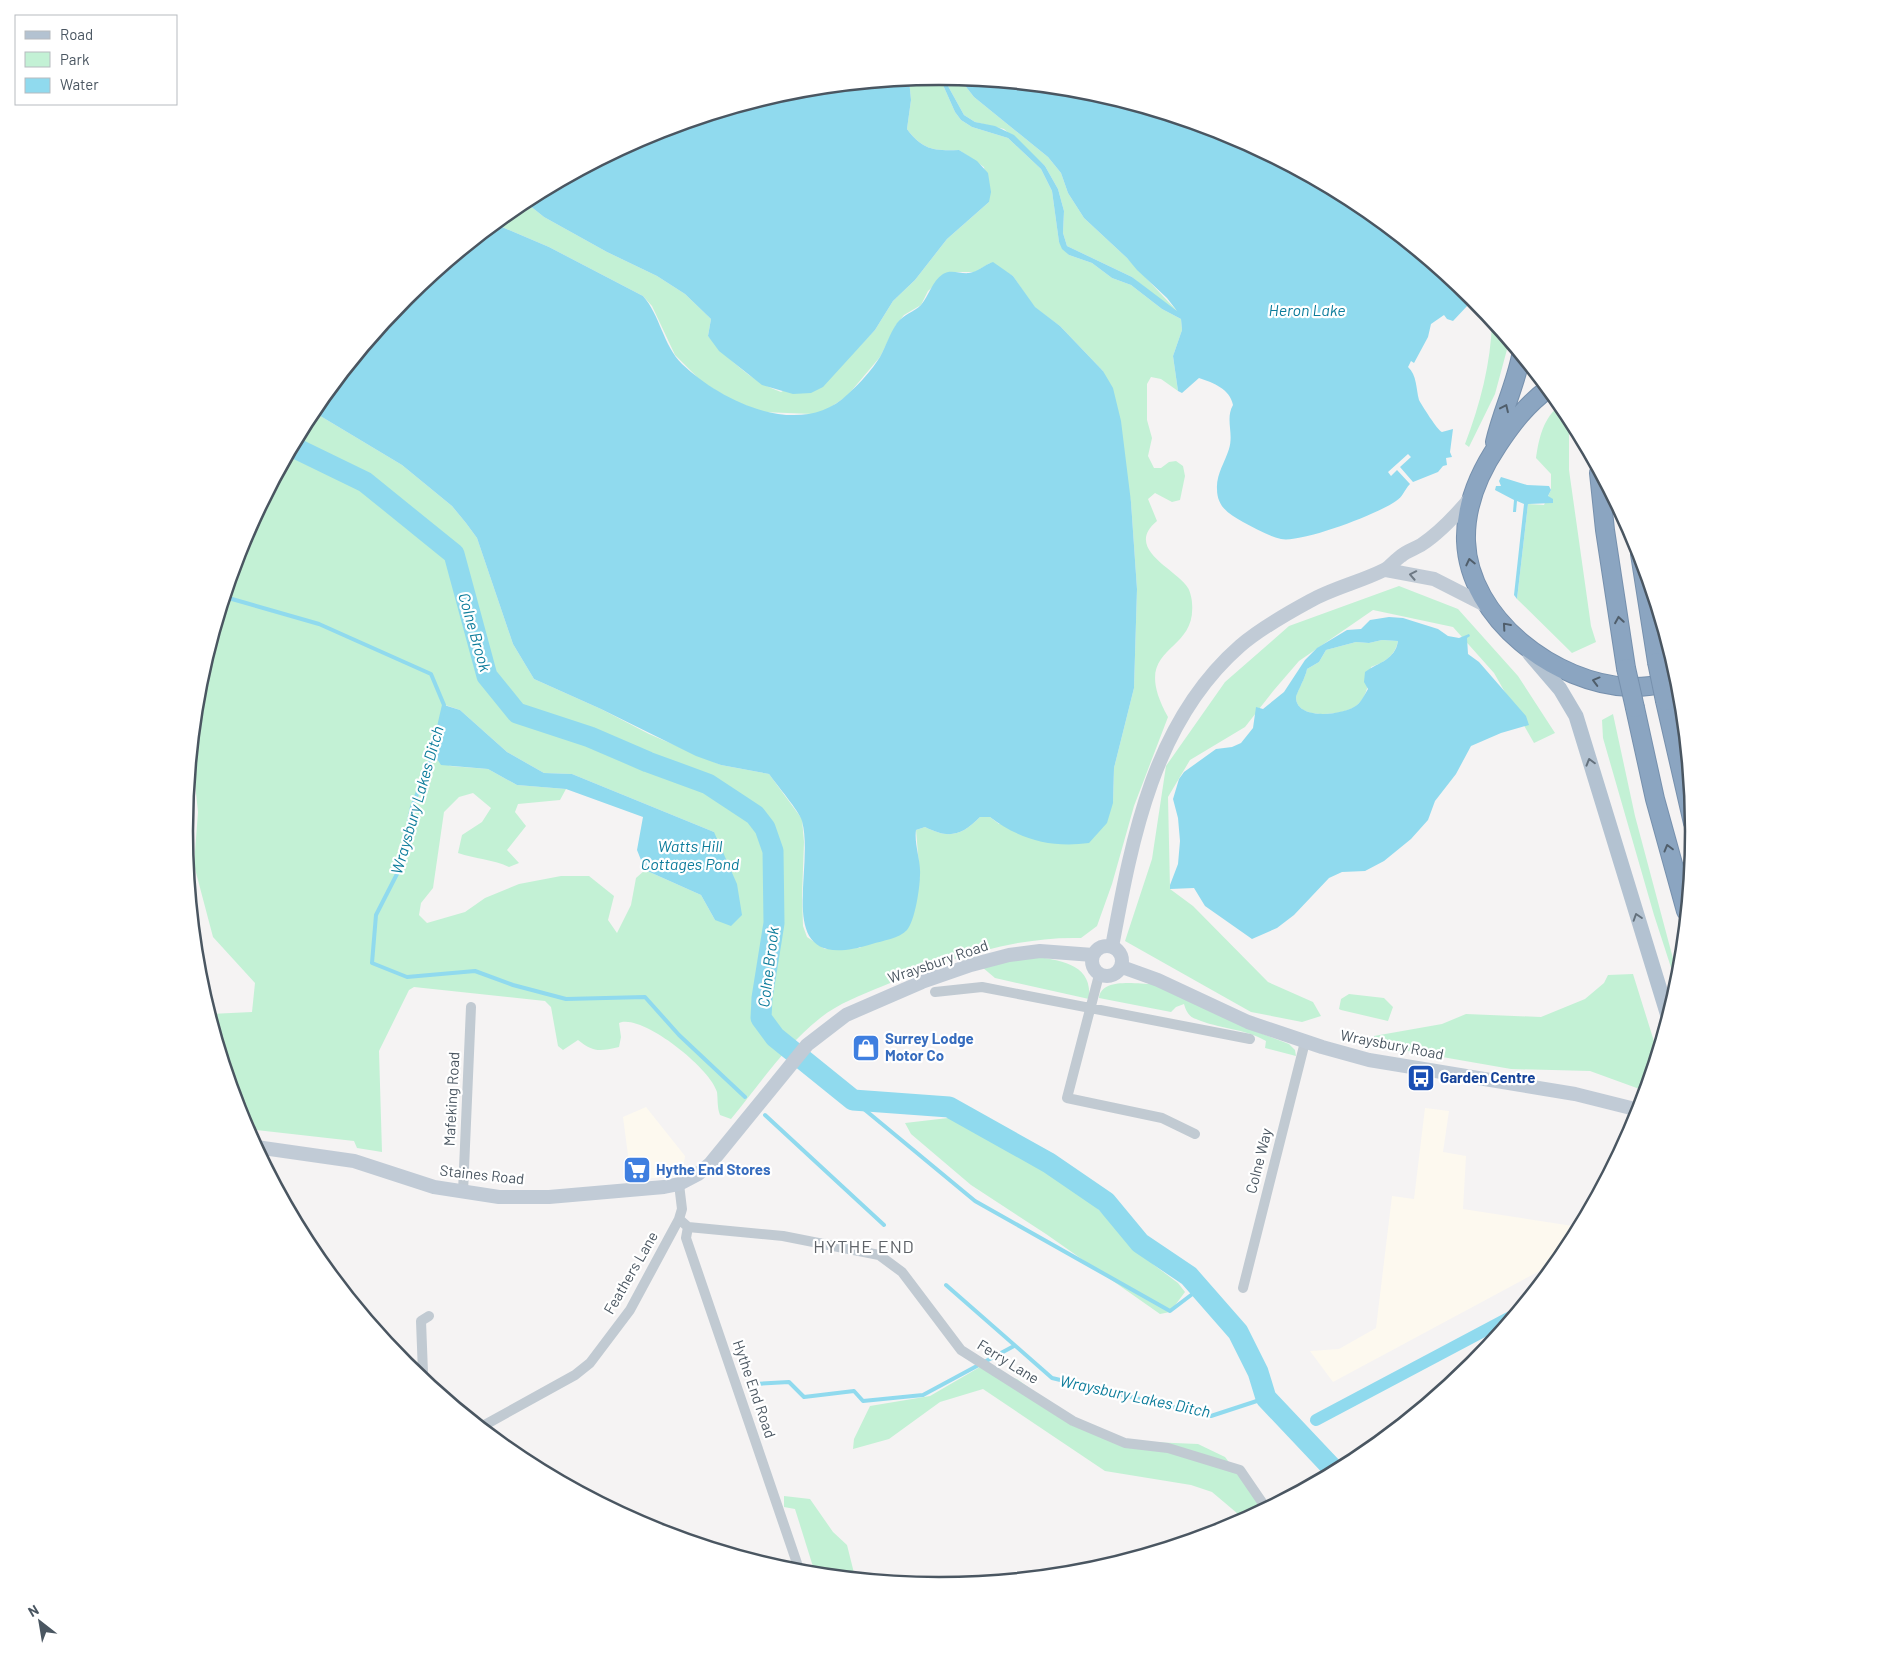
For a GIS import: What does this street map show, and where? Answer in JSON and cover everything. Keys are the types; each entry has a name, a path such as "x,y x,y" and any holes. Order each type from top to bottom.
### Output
{"highway":[{"path":"1492,454 1501,415 1512,390 1519,363"},
{"path":"1543,394 1520,413 1492,454 1473,494 1468,517 1467,550 1473,577 1489,607 1523,645 1573,674 1609,685 1646,687 1670,682"},
{"path":"1601,489 1605,530 1626,668 1655,799 1682,895"},
{"path":"1647,596 1657,662 1682,775"}],"main road":[{"path":"1112,946 1121,894 1153,774 1185,710 1208,679 1240,646 1261,631 1312,600 1386,570 1455,516 1473,494"},
{"path":"1386,570 1434,579 1489,607"},
{"path":"1523,645 1560,689 1576,716 1665,1005"},
{"path":"1112,946 1120,953 1122,967 1115,975 1104,977 1099,975 1092,966 1093,956 1101,947 1112,946"},
{"name":"Wraysbury Road","path":"679,1184 698,1174 710,1164 782,1074 807,1046 828,1028 862,1007 971,965 1009,955 1040,951 1093,956"},
{"name":"Wraysbury Road","path":"1122,967 1158,980 1248,1022 1304,1042 1369,1060 1575,1094 1631,1108"},
{"name":"Staines Road","path":"264,1148 354,1161 434,1187 500,1196 549,1197 679,1184"}],"street":[{"path":"1099,975 1067,1098 1162,1118 1195,1134"},
{"name":"Wraysbury Road","path":"935,992 982,987 1250,1038"},
{"name":"Mafeking Road","path":"463,1192 471,1007"},
{"name":"Colne Way","path":"1243,1288 1304,1042"},
{"name":"Feathers Lane","path":"486,1424 575,1374 590,1363 630,1310 679,1219 682,1209 679,1184"},
{"path":"679,1219 688,1227"},
{"name":"Ferry Lane","path":"688,1227 784,1236 878,1254 902,1272 961,1350 1074,1421 1125,1443 1168,1448 1240,1470 1263,1503"},
{"name":"Hythe End Road","path":"688,1227 686,1238 797,1564"},
{"path":"423,1370 421,1322 429,1316"}],"shaded area":[{"path":"646,1107 685,1156 684,1163 658,1178 631,1178 623,1117"},
{"path":"1425,1108 1449,1111 1443,1152 1466,1156 1463,1209 1571,1226 1542,1270 1333,1382 1310,1351 1339,1349 1376,1328 1392,1196 1414,1199"}],"green space":[{"path":"943,85 955,112 961,120 972,127 1008,138 1041,169 1052,191 1059,242 1069,255 1092,263 1112,278 1131,285 1162,309 1181,319 1182,330 1173,356 1178,391 1161,379 1151,377 1147,384 1147,420 1152,438 1148,456 1154,468 1161,468 1169,462 1176,461 1183,466 1185,476 1180,500 1172,502 1155,493 1148,499 1157,521 1148,531 1146,541 1156,558 1188,588 1192,601 1191,620 1185,633 1166,652 1159,663 1155,676 1157,693 1168,717 1134,806 1112,884 1097,926 1081,938 1031,941 980,951 907,976 841,1004 819,1019 795,1041 731,1119 720,1115 717,1092 712,1082 702,1070 674,1045 659,1034 643,1026 630,1022 619,1023 621,1037 619,1047 597,1050 588,1047 578,1040 563,1050 558,1046 551,1007 545,1001 414,987 409,990 379,1051 382,1152 357,1148 354,1141 256,1130 233,1071 216,1014 252,1012 255,983 213,937 194,867 198,812 195,783 199,734 207,685 218,638 250,546 270,501 293,458 320,416 402,465 452,506 466,523 477,538 513,644 534,679 601,709 649,734 721,765 769,774 802,819 804,842 803,926 807,937 825,949 860,948 920,878 916,830 925,827 941,833 954,834 961,832 980,817 990,817 999,824 1113,803 1114,768 1134,688 1137,589 1131,502 1103,371 1060,326 1034,307 1013,276 990,263 975,272 949,272 928,291 921,305 904,315 896,325 880,357 847,396 825,411 813,414 762,412 732,400 702,382 675,355 652,306 643,296 549,247 502,227 531,207 544,217 607,252 657,276 685,294 711,319 708,336 732,361 759,382 781,392 855,351 875,330 893,301 915,280 947,239 989,202 984,167 959,150 930,148 918,141 907,129 911,100 910,86","holes":["445,705 460,710 507,752 544,773 572,774 714,832 715,920 701,895 645,870 636,878 631,905 617,933 608,920 614,896 589,876 561,876 519,884 485,898 465,912 427,923 419,915 421,903 433,888 444,812 459,797 473,793 491,808 482,822 462,835 458,853 509,867 519,863 507,850 526,826 515,812 518,804 560,800 566,789 517,785 488,769 450,766 433,753"]},
{"path":"948,85 965,86 974,97 1048,157 1061,173 1068,193 1084,218 1127,258 1179,313 1167,306 1132,277 1067,246 1063,233 1064,211 1058,189 1045,166 1004,129 975,122 964,115"},
{"path":"1491,330 1507,348 1495,394 1469,447 1465,444 1484,384"},
{"path":"1555,411 1569,433 1569,470 1591,626 1596,642 1572,653 1517,599 1528,504 1544,505 1551,490 1551,474 1536,458 1543,429"},
{"path":"1399,586 1458,609 1518,676 1555,733 1534,743 1494,673 1453,627 1373,610 1299,661 1245,727 1190,760 1168,797 1170,889 1193,906 1268,982 1313,1002 1321,1016 1302,1022 1251,1012 1125,941 1152,859 1166,766 1225,682 1289,626"},
{"path":"1382,640 1398,641 1397,646 1389,658 1371,667 1369,683 1363,698 1356,706 1342,712 1322,714 1304,710 1298,705 1296,696 1307,669 1319,662 1326,650 1356,642 1369,643"},
{"path":"1613,714 1635,816 1674,961 1672,971 1603,738 1602,720"},
{"path":"1033,956 1064,962 1080,971 1086,978 1089,987 1089,999 995,978 982,967"},
{"path":"1633,974 1654,1042 1638,1089 1590,1071 1511,1069 1385,1047 1375,1047 1374,1036 1442,1024 1466,1014 1541,1017 1585,999 1604,983 1608,975"},
{"path":"1113,984 1152,984 1244,1027 1289,1044 1295,1050 1296,1056 1265,1048 1266,1041 1249,1033 1214,1025 1191,1017 1184,1004 1176,1007 1171,1012 1099,998 1101,991"},
{"path":"1349,994 1384,998 1393,1007 1388,1021 1339,1009 1341,999"},
{"path":"948,1118 960,1119 984,1127 1072,1183 1154,1265 1178,1283 1185,1292 1170,1312 1160,1314 1046,1234 971,1185 911,1134 905,1123"},
{"path":"985,1364 997,1374 1017,1379 1065,1414 1126,1441 1198,1444 1225,1457 1261,1504 1238,1514 1212,1492 1191,1485 1105,1471 983,1389 940,1402 889,1439 853,1449 854,1439 870,1406 930,1396"},
{"path":"784,1496 810,1499 833,1532 847,1545 854,1572 813,1566 795,1509 784,1507"}],"water":[{"name":"Heron Lake","path":"943,85 948,85 964,115 975,122 995,126 1014,135 1045,166 1058,189 1064,211 1063,233 1067,246 1132,277 1177,311 1167,298 1127,258 1084,218 1068,193 1061,173 1048,157 974,97 965,86 1036,91 1085,99 1132,110 1179,125 1269,162 1312,185 1393,239 1431,270 1468,305 1453,321 1447,319 1444,315 1431,324 1428,337 1414,363 1411,361 1408,367 1415,378 1419,400 1433,422 1442,432 1453,429 1450,452 1452,457 1446,458 1447,465 1443,466 1438,472 1413,482 1400,467 1411,457 1408,454 1388,472 1391,476 1397,470 1410,484 1398,499 1387,507 1357,520 1305,537 1291,539 1276,538 1229,513 1219,501 1217,484 1230,443 1230,416 1233,405 1225,391 1199,378 1182,393 1178,391 1173,356 1182,330 1181,319 1162,309 1131,285 1112,278 1092,263 1069,255 1062,249 1059,242 1052,191 1041,169 1008,138 972,127 961,120 955,112"},
{"path":"910,86 911,100 907,129 913,136 930,148 959,150 977,161 988,173 991,192 989,202 947,239 915,280 893,301 875,330 823,387 811,393 793,394 762,385 719,351 708,336 711,319 685,294 657,276 607,252 544,217 531,207 566,185 609,162 699,125 746,110 793,99 842,91 890,87"},
{"path":"502,227 549,247 643,296 654,312 670,348 682,364 718,391 740,402 762,410 785,415 808,414 829,407 848,394 877,362 897,323 921,305 939,277 949,272 972,272 993,262 1013,276 1035,307 1060,326 1103,371 1113,388 1121,421 1131,502 1137,589 1134,688 1114,768 1113,803 1107,823 1089,843 1075,844 1037,841 1001,825 990,817 980,817 961,832 954,834 941,833 925,827 916,830 920,880 915,912 907,930 891,939 840,950 819,946 808,933 803,914 805,843 802,821 793,805 769,774 721,765 696,756 601,709 534,679 513,644 477,538 452,506 402,465 320,416 347,377 411,303 447,270"},
{"path":"1501,477 1527,485 1549,486 1551,490 1548,496 1553,499 1553,503 1528,504 1517,599 1514,595 1524,504 1517,501 1516,512 1513,512 1514,500 1495,490 1496,486 1501,486 1499,481"},
{"path":"1389,617 1403,618 1438,629 1448,636 1459,638 1469,634 1470,636 1467,638 1468,654 1479,662 1526,716 1529,725 1501,733 1471,746 1456,774 1435,801 1428,820 1411,839 1384,861 1365,871 1342,872 1329,878 1294,915 1277,928 1252,939 1205,906 1194,888 1170,889 1178,864 1180,841 1178,818 1173,799 1179,779 1184,772 1216,749 1232,747 1241,743 1253,728 1256,707 1263,709 1284,692 1305,660 1317,648 1347,630 1361,629 1370,620","holes":["1398,641 1390,657 1365,672 1364,682 1368,689 1357,705 1351,709 1322,714 1304,710 1298,705 1296,696 1307,669 1319,662 1326,650 1356,642"]},
{"name":"Watts Hill Cottages Pond","path":"444,705 460,710 507,752 544,773 572,774 714,832 737,884 742,915 731,926 715,920 701,895 645,870 637,850 643,817 566,789 517,785 488,769 441,765 433,753"}],"waterway":[{"name":"Colne Brook","path":"298,450 365,482 454,554 487,676 517,713 590,737 648,762 708,784 755,815 765,828 773,851 774,923 762,998 761,1018 775,1037 853,1100 949,1107 1049,1163 1106,1202 1140,1243 1189,1276 1238,1332 1258,1372 1266,1398 1330,1466"},
{"name":"Wraysbury Lakes Ditch","path":"231,599 319,624 431,674 444,705 433,753 412,807 398,872 376,915 372,963 407,977 475,971 513,985 566,999 645,997 679,1035 745,1097"},
{"path":"853,1100 975,1201 1170,1311 1199,1289"},
{"name":"Wraysbury Lakes Ditch","path":"765,1115 884,1225"},
{"name":"Wraysbury Lakes Ditch","path":"946,1285 1052,1378 1211,1416 1266,1398"},
{"path":"1316,1420 1501,1322"},
{"path":"754,1384 789,1382 804,1397 854,1391 863,1401 923,1395 1014,1346"}],"place":[{"name":"Surrey Lodge Motor Co","path":"866,1048"},
{"name":"Garden Centre","path":"1421,1078"},
{"name":"Hythe End Stores","path":"637,1170"}],"district":[{"name":"HYTHE END","path":"864,1247"}]}
